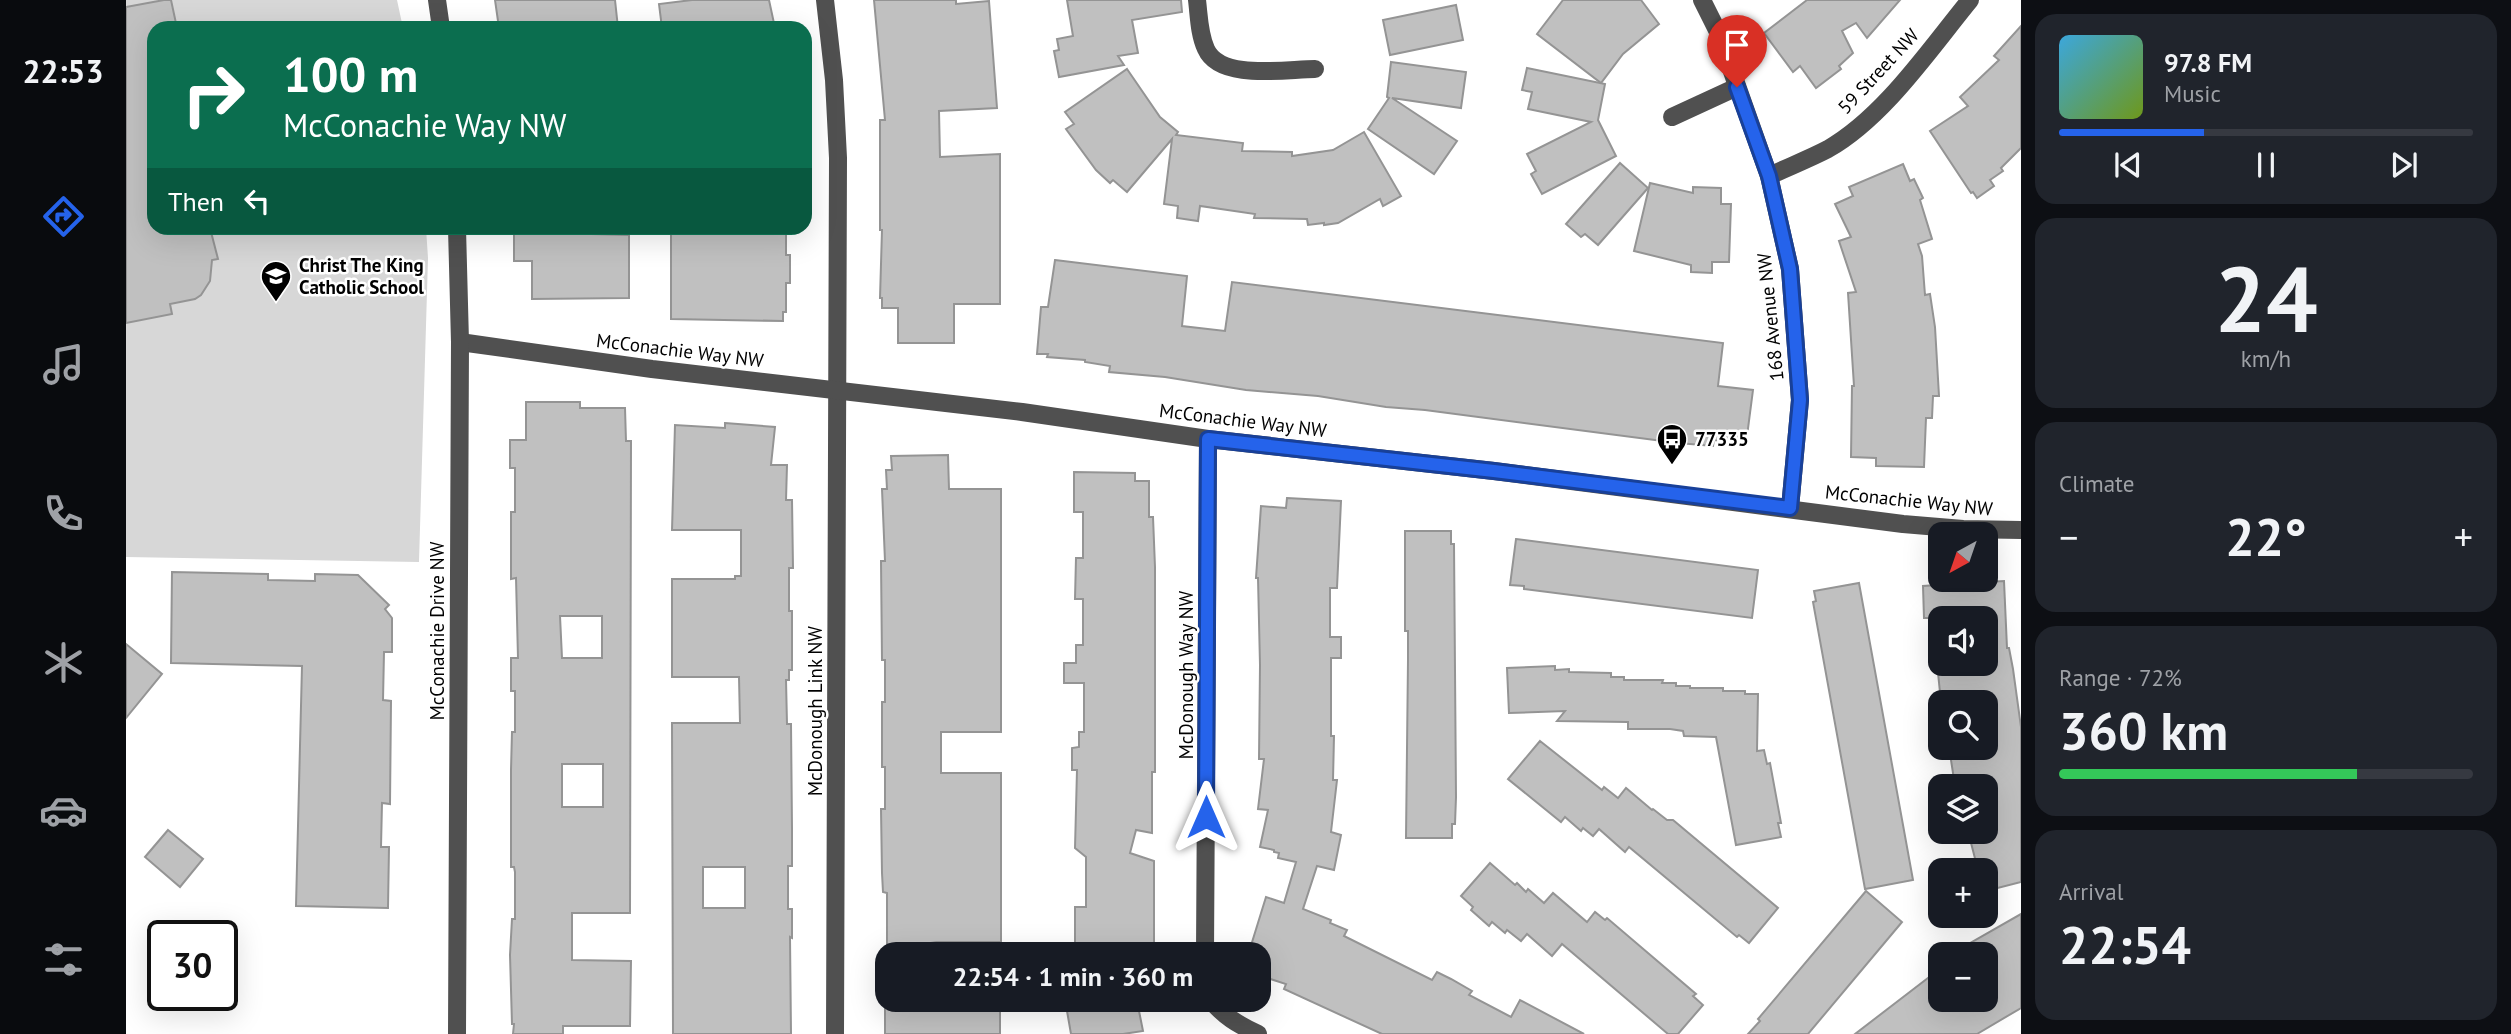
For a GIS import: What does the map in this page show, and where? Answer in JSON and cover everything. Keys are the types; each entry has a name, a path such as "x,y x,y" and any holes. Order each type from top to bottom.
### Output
{"street":[{"path":"436,0 440,21"},
{"name":"McDonough Link NW","path":"825,0 834,80 838,158 835,1034"},
{"path":"1197,0 1200,28 1207,52 1223,67 1238,71 1315,69"},
{"name":"168 Avenue NW","path":"1702,0 1718,32 1769,176 1790,269 1800,400 1790,508"},
{"name":"59 Street NW","path":"1769,176 1829,148 1866,121 1897,88 1969,0"},
{"path":"1672,117 1737,87"},
{"name":"McConachie Drive NW","path":"457,235 460,342 457,1034"},
{"name":"McConachie Way NW","path":"460,342 652,369 1022,412 1208,439 1494,471 1903,524 2021,530"},
{"name":"McDonough Way NW","path":"1205,942 1208,439"},
{"path":"1222,1012 1234,1022 1258,1034"}],"shaded area":[{"name":"Christ The King Catholic School","path":"126,0 397,0 402,21 147,21 147,235 426,235 419,562 126,557"}],"building":[{"path":"171,0 176,21 147,21 147,235 212,235 218,259 212,260 210,281 201,295 195,299 170,304 172,314 126,323 126,7"},
{"path":"495,0 615,0 617,21 498,21"},
{"path":"692,0 769,0 774,21 661,21 659,4"},
{"path":"874,0 956,0 956,4 989,1 997,108 939,111 940,157 1000,154 1000,304 954,304 954,343 898,343 898,308 882,308 880,120 885,120"},
{"path":"1067,0 1181,0 1182,12 1132,20 1138,53 1118,56 1124,65 1059,77 1054,51 1059,50 1057,39 1073,36"},
{"path":"1563,0 1641,0 1659,24 1623,54 1601,83 1537,34"},
{"path":"1807,0 1900,0 1867,38 1856,23 1842,31 1853,53 1839,66 1841,69 1816,88 1800,66 1793,72 1764,33"},
{"path":"1456,5 1463,40 1390,55 1383,20"},
{"path":"2021,26 2021,148 2001,168 2003,171 1990,180 1994,186 1977,198 1930,131 1968,106 1960,97 1999,60 1994,56"},
{"path":"1391,62 1466,72 1461,108 1392,98 1457,141 1434,174 1368,129 1389,98"},
{"path":"1527,68 1605,84 1598,120 1616,156 1542,194 1531,174 1536,171 1527,154 1591,122 1528,109 1532,92 1522,90"},
{"path":"1127,69 1160,117 1178,132 1176,135 1243,143 1242,151 1292,152 1292,156 1333,150 1364,132 1401,196 1383,206 1380,199 1338,223 1324,225 1308,225 1307,219 1254,218 1255,214 1200,206 1198,221 1177,218 1178,206 1164,204 1172,139 1127,192 1113,180 1110,183 1096,170 1066,129 1074,124 1065,112"},
{"path":"1620,163 1648,188 1598,245 1585,234 1581,237 1566,224"},
{"path":"1903,164 1910,181 1914,179 1923,198 1920,200 1932,239 1918,244 1922,256 1925,295 1930,294 1935,327 1939,396 1933,396 1932,418 1926,418 1924,467 1876,466 1876,458 1851,457 1854,386 1848,293 1856,292 1839,241 1851,237 1835,204 1853,196 1849,187"},
{"path":"1650,183 1693,193 1693,187 1721,188 1721,204 1731,204 1729,262 1712,262 1712,273 1691,272 1691,265 1634,251"},
{"path":"514,235 629,235 629,298 532,299 532,261 514,261"},
{"path":"671,235 786,235 786,255 790,255 790,283 786,283 786,312 783,312 783,321 671,319"},
{"path":"1055,260 1187,276 1182,326 1225,331 1232,282 1723,343 1718,386 1753,390 1746,444 1714,440 1713,446 1678,443 1386,407 1318,396 1246,390 1165,377 1109,372 1110,366 1085,360 1047,357 1048,354 1037,354 1041,307 1048,307"},
{"path":"526,402 580,402 580,408 625,408 626,441 631,441 630,913 572,913 572,960 631,961 630,1026 563,1026 563,1034 513,1034 510,955 512,919 515,919 515,872 514,867 511,867 511,770 515,691 511,691 511,658 518,658 516,578 511,579 511,512 515,512 515,468 510,468 510,440 526,440","holes":["560,616 602,616 602,658 562,658","562,764 603,764 603,807 562,807"]},
{"path":"725,423 775,427 771,465 787,465 786,500 792,500 793,568 789,568 789,611 792,611 792,670 789,670 789,680 786,680 787,724 791,724 792,866 788,866 788,909 792,909 791,1034 673,1034 672,723 740,723 739,677 672,677 672,579 735,579 735,576 741,576 741,530 672,530 675,425 725,428","holes":["703,867 745,867 745,908 703,908"]},
{"path":"948,455 949,489 1001,489 1001,732 941,732 941,773 1001,773 1001,942 887,942 887,893 883,892 882,873 881,809 885,809 885,767 882,767 882,702 885,702 885,660 882,660 881,561 885,561 882,489 887,489 886,470 892,470 891,456"},
{"path":"1074,472 1135,473 1135,481 1149,481 1149,517 1153,517 1155,567 1155,772 1152,772 1152,833 1136,830 1130,853 1154,861 1154,942 1075,942 1075,907 1086,907 1086,857 1075,848 1077,770 1072,770 1072,748 1079,747 1079,732 1084,732 1084,683 1064,683 1064,663 1076,663 1076,645 1083,645 1083,599 1075,599 1076,558 1083,558 1083,512 1074,512"},
{"path":"1287,498 1341,501 1337,588 1330,588 1330,637 1341,637 1341,658 1331,658 1333,780 1337,780 1331,832 1341,835 1334,870 1317,866 1303,909 1331,920 1330,923 1347,930 1344,936 1432,980 1437,972 1451,979 1472,991 1469,995 1511,1017 1520,1000 1584,1034 1382,1034 1284,989 1286,984 1271,979 1271,942 1252,942 1266,897 1284,903 1296,862 1278,858 1279,853 1260,847 1268,810 1258,809 1264,759 1259,759 1260,665 1256,578 1261,506 1286,508"},
{"path":"1405,531 1451,531 1451,544 1454,544 1456,797 1452,838 1406,838 1408,631 1405,631"},
{"path":"1516,539 1758,570 1752,618 1510,585"},
{"path":"172,572 268,574 268,580 315,581 315,574 358,575 389,605 385,609 392,618 392,652 384,652 383,700 391,701 390,804 382,803 381,847 389,847 388,908 296,906 302,666 171,663"},
{"path":"1998,581 2004,581 2007,648 2013,669 2021,727 2021,882 1998,888 1998,858 1975,858 1971,844 1998,844 1998,774 1953,774 1951,760 1998,760 1998,690 1940,690 1938,676 1998,676 1998,606 1928,606 1928,618 1924,618 1923,586 1928,586 1928,592 1998,592"},
{"path":"1859,583 1913,880 1865,889 1813,602 1816,601 1814,591"},
{"path":"126,644 162,674 126,718"},
{"path":"1555,666 1555,670 1569,669 1569,672 1611,673 1611,677 1624,677 1624,680 1663,680 1662,683 1676,683 1676,686 1723,688 1723,691 1758,694 1757,751 1764,750 1767,764 1770,763 1781,837 1736,845 1716,737 1684,736 1683,731 1670,729 1628,729 1628,722 1557,721 1565,711 1509,713 1507,668"},
{"path":"1540,741 1602,790 1604,787 1618,798 1626,788 1652,810 1667,820 1673,820 1778,908 1749,943 1739,935 1737,937 1629,847 1625,852 1599,829 1593,836 1583,828 1581,831 1565,817 1561,822 1508,779"},
{"path":"168,830 203,859 180,887 145,857"},
{"path":"1490,863 1515,885 1517,883 1526,892 1528,889 1544,903 1553,893 1587,922 1595,912 1605,920 1607,918 1696,994 1693,996 1703,1005 1678,1034 1668,1034 1562,944 1552,956 1527,934 1521,941 1492,922 1489,926 1471,910 1473,907 1461,896"},
{"path":"1866,891 1902,922 1808,1034 1748,1034 1760,1021 1758,1019"},
{"path":"2021,914 2021,1008 1977,1034 1855,1034 1928,978 1928,1012 1998,1012 1998,942 1972,942"},
{"path":"885,1012 1000,1012 1000,1034 885,1034"},
{"path":"1067,1012 1139,1012 1143,1031 1123,1034 1071,1034"}],"place":[{"name":"Christ The King Catholic School","path":"276,303"},
{"name":"77335","path":"1672,466"}],"route":[{"path":"1206,817 1208,439 1790,508 1800,400 1790,269 1769,176 1737,87"}]}
